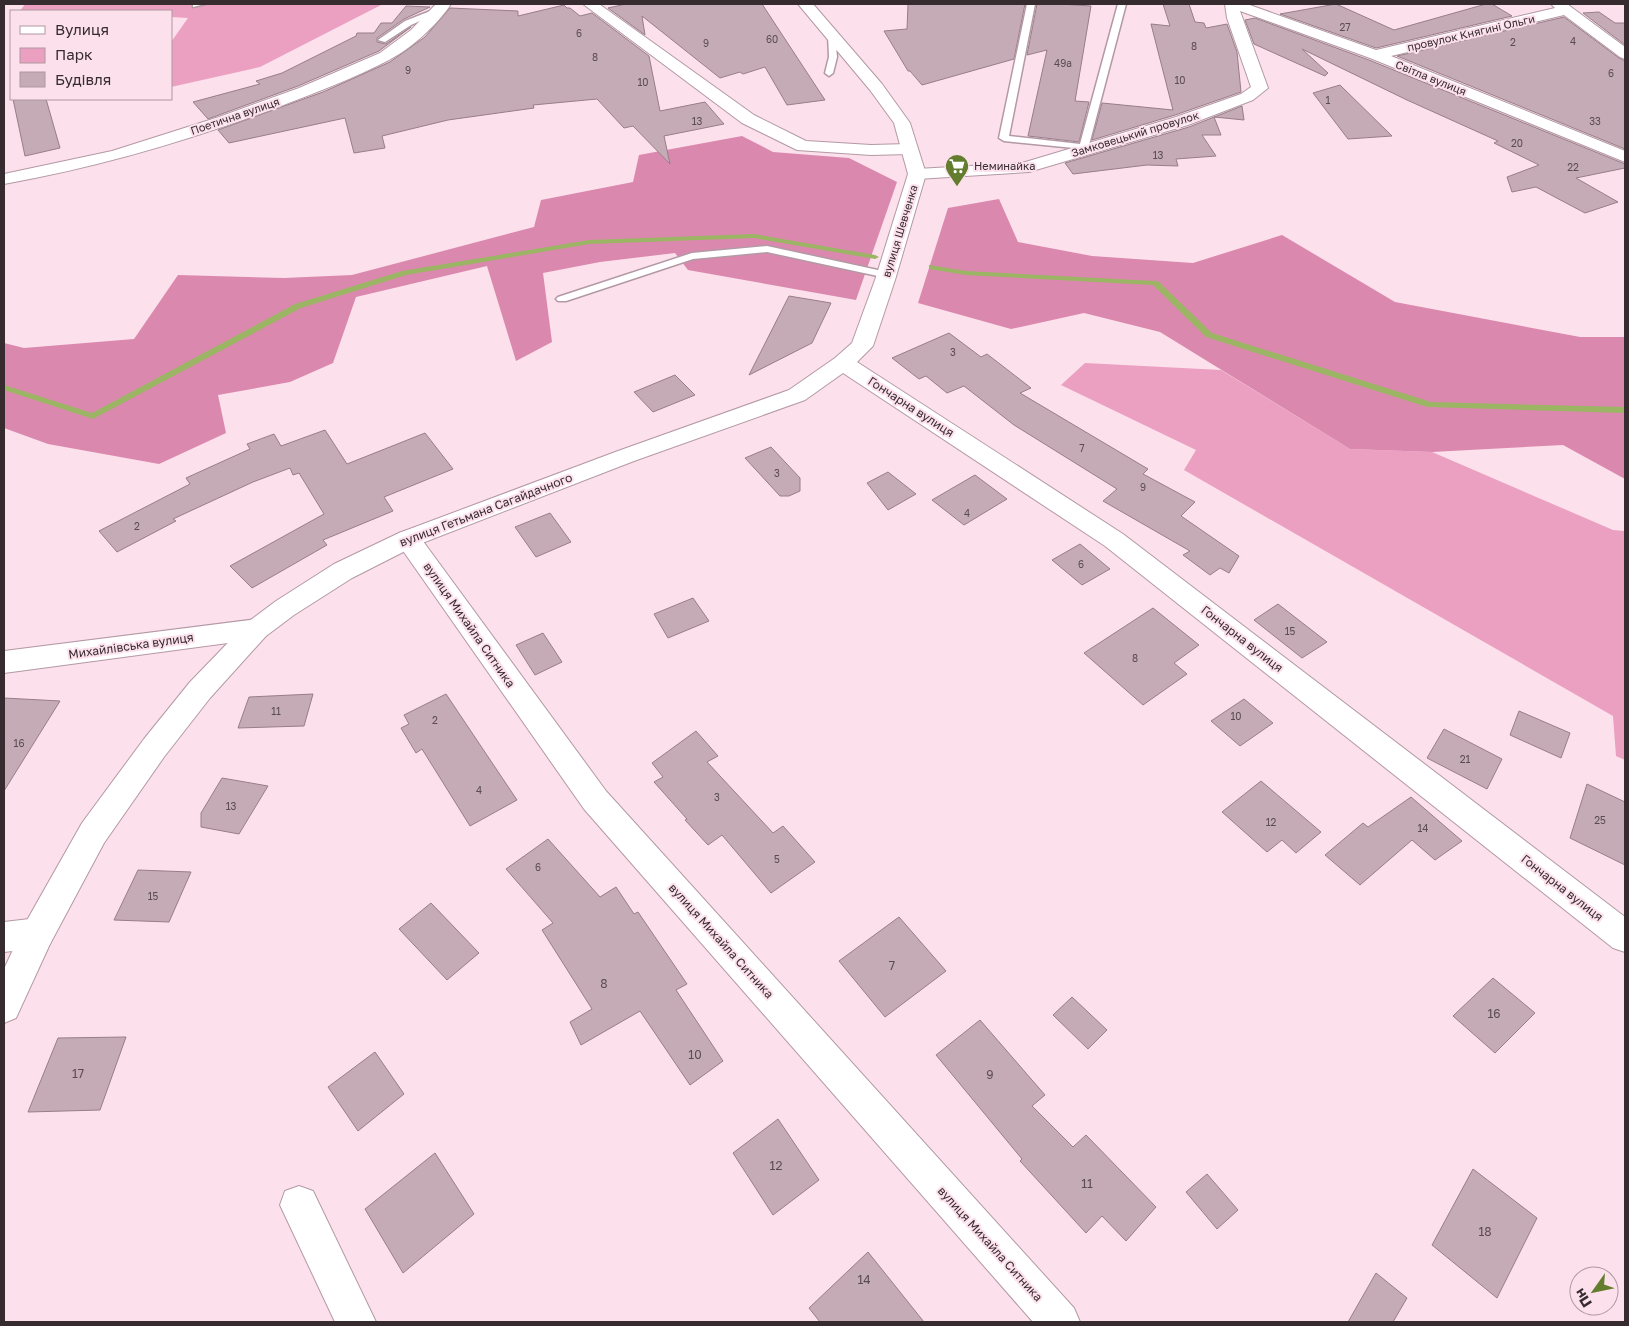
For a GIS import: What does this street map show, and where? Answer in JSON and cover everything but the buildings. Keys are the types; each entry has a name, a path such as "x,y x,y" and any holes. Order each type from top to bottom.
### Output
{"street":[{"path":"590,4 748,119 803,146 871,150 909,149"},
{"name":"вулиця Шевченка","path":"805,4 876,87 902,123 917,174 887,275 862,346 843,363"},
{"name":"Замковецький провулок","path":"917,174 1023,168 1182,121 1247,97 1260,88 1234,18 1233,4"},
{"name":"Світла вулиця","path":"1233,4 1375,55 1625,157"},
{"name":"провулок Княгині Ольги","path":"1375,55 1562,7 1625,54"},
{"name":"Поетична вулиця","path":"4,179 116,155 225,121 305,91 385,56 416,33 440,8"},
{"name":"вулиця Гетьмана Сагайдачного","path":"4,1006 38,933 93,833 154,748 200,690 257,629 285,608 343,571 408,539 626,456 797,395 843,363"},
{"name":"Гончарна вулиця","path":"843,363 1114,540 1625,937"},
{"name":"вулиця Михайла Ситника","path":"408,539 526,707 596,800 1060,1322"},
{"name":"Михайлівська вулиця","path":"4,662 257,629"},
{"path":"4,937 38,933"},
{"path":"299,1205 356,1322"}],"lane":[{"path":"1031,4 1004,138 1087,148 1122,4"},
{"path":"382,40 408,23 440,8"},
{"path":"829,73 832,57 831,36"},
{"path":"562,299 692,256 767,249 887,275"}],"green space":[{"path":"25,4 383,4 260,67 172,87 172,41 188,18 172,17 172,10 21,10"},
{"path":"1085,363 1221,370 1350,449 1432,452 1613,530 1625,531 1625,760 1616,756 1613,716 1184,470 1196,450 1061,385"}],"shaded area":[{"path":"742,136 773,152 849,158 897,182 856,300 688,270 675,253 600,262 543,273 552,342 516,361 487,266 356,297 333,363 290,382 218,395 226,433 159,464 48,444 4,428 4,343 24,348 134,339 178,275 284,278 352,275 534,227 541,200 633,182 639,155"},
{"path":"999,199 1018,242 1092,256 1193,263 1282,235 1395,302 1580,337 1625,337 1625,479 1563,445 1432,452 1350,449 1160,332 1084,313 1011,329 918,303 948,208"}],"waterway":[{"path":"4,387 93,416 298,306 405,273 589,242 754,236 875,257"},
{"path":"932,267 966,273 1155,283 1209,335 1430,405 1625,410"}],"place":[{"name":"Неминайка","path":"957,187"}]}
